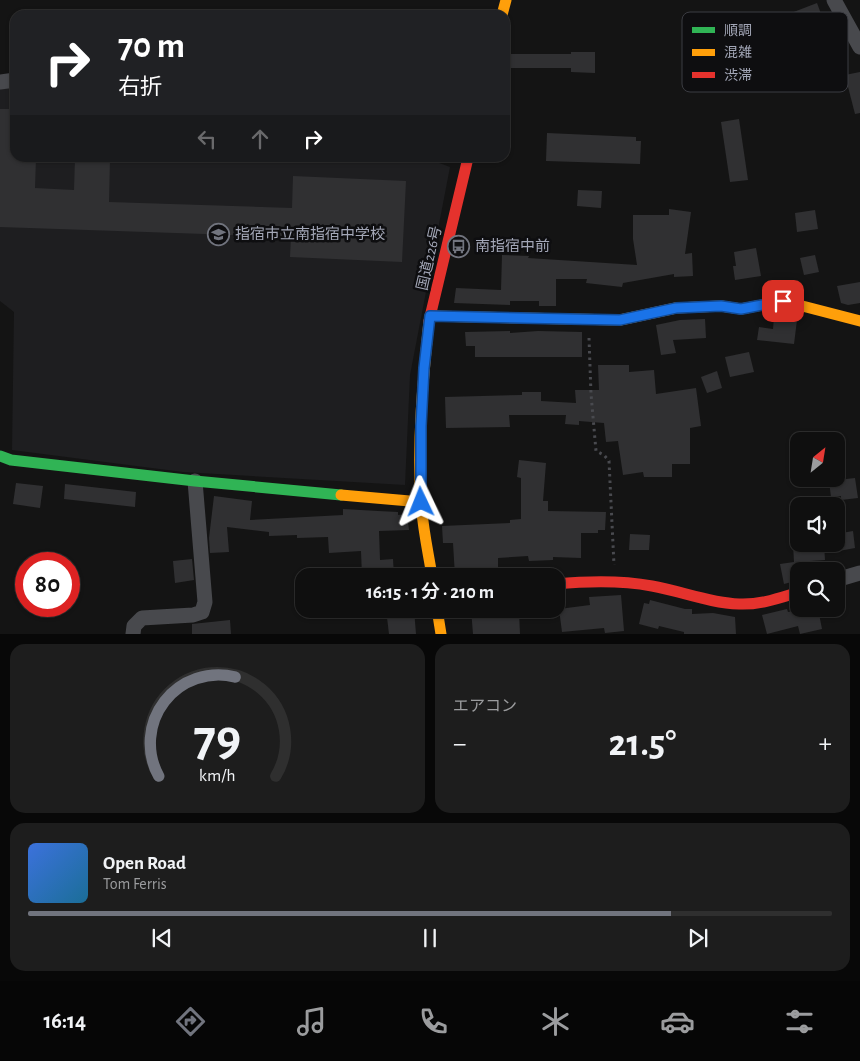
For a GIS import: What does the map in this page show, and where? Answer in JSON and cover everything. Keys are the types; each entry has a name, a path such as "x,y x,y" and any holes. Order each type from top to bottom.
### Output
{"main road":[{"name":"国道226号","path":"431,568 421,502 421,426 424,368 430,316 463,162"},
{"path":"430,316 620,320 676,308 721,306 741,309 783,301 860,321"},
{"path":"0,456 12,460 195,482 421,502"},
{"path":"565,583 615,581 652,586 731,604 749,605 769,602 790,595"},
{"path":"438,618 441,634"}],"street":[{"path":"834,0 841,12"},
{"path":"848,25 860,47"},
{"path":"133,634 134,626 142,618 194,615 202,612 206,602 195,482"},
{"path":"845,577 860,573"}],"path":[{"path":"588,320 591,394 596,451 604,455 609,461 615,581"}],"shaded area":[{"name":"指宿市立南指宿中学校","path":"10,88 10,162 437,162 450,167 410,375 405,485 183,472 12,450 14,312 0,301 0,89"}],"building":[{"path":"817,3 820,12 794,12"},
{"path":"571,52 595,52 595,73 571,72 571,68 510,68 510,54 571,54"},
{"path":"860,72 860,113 855,114 848,87 848,74"},
{"path":"0,109 10,109 10,162 36,162 35,188 74,190 75,162 110,162 109,202 292,208 293,176 406,181 402,262 290,257 291,237 0,227"},
{"path":"739,119 748,180 730,182 721,122"},
{"path":"547,133 636,137 636,141 641,141 640,164 546,161"},
{"path":"578,190 602,191 601,208 577,206"},
{"path":"669,209 691,212 685,254 692,253 693,276 674,277 674,274 623,283 622,287 586,283 587,279 556,279 556,306 539,306 539,301 510,301 510,305 454,303 456,288 501,290 502,255 637,265 633,239 633,215 669,215"},
{"path":"815,210 818,229 797,232 795,213"},
{"path":"756,248 761,276 735,280 734,252"},
{"path":"815,255 819,272 804,275 800,258"},
{"path":"860,282 860,303 848,305 841,303 837,286"},
{"path":"774,317 797,320 794,344 757,340 759,327 773,329"},
{"path":"705,319 706,338 673,340 676,353 661,355 656,325 680,320"},
{"path":"510,331 510,333 538,331 582,332 582,357 475,357 475,346 466,346 465,332"},
{"path":"749,352 754,372 730,377 725,357"},
{"path":"598,365 629,365 629,372 654,370 656,394 696,388 701,426 690,428 690,464 672,464 672,477 644,477 643,472 623,475 618,441 606,442 604,423 579,421 579,425 565,424 566,415 509,415 510,427 446,428 445,397 522,395 522,392 541,392 541,401 576,403 575,390 599,390"},
{"path":"717,371 722,388 707,393 701,377"},
{"path":"519,460 546,463 543,501 548,501 548,511 606,512 605,530 598,530 598,533 581,533 581,558 553,557 553,560 529,561 528,556 498,558 498,567 455,568 453,543 443,543 442,526 510,523 510,520 521,519 521,478 517,477"},
{"path":"855,478 858,498 845,500 845,497 841,496 831,497 830,488 845,488 845,479"},
{"path":"16,483 43,486 40,508 13,504"},
{"path":"65,484 136,492 135,507 64,499"},
{"path":"214,496 252,501 250,520 343,515 343,509 398,512 398,515 407,514 409,530 379,531 380,560 393,559 394,568 362,568 361,551 329,553 328,537 297,538 297,535 269,536 269,532 227,527 229,552 210,553 209,538"},
{"path":"853,531 855,548 845,550 845,532"},
{"path":"630,534 650,535 649,550 629,550"},
{"path":"793,552 824,552 825,560 794,562"},
{"path":"192,559 194,580 175,583 173,561"},
{"path":"790,563 790,582 784,584 780,564"},
{"path":"621,595 624,631 605,633 604,628 562,632 560,618 565,618 565,608 590,605 589,597"},
{"path":"650,600 692,609 692,614 713,613 735,617 736,634 684,634 684,632 659,626 658,629 639,624 644,603 649,604"},
{"path":"787,609 788,612 790,612 790,617 820,617 822,629 800,634 798,626 767,634 762,615"},
{"path":"387,618 415,618 416,634 389,634"},
{"path":"472,618 519,618 520,634 473,634"},
{"path":"230,620 231,634 192,634 192,624"}],"traffic: fast":[{"path":"0,456 11,460 341,495"}],"traffic: slow":[{"path":"503,10 506,0"},
{"path":"430,316 620,320 676,308 721,306 741,309 783,301 860,321"},
{"path":"429,321 421,410 420,478 423,519 431,568"},
{"path":"341,495 421,502"},
{"path":"438,618 441,634"}],"traffic: jam":[{"path":"429,321 467,162"},
{"path":"565,584 616,582 640,584 706,599 739,604 762,602 790,595"}],"place":[{"name":"指宿市立南指宿中学校","path":"219,234"},
{"name":"南指宿中前","path":"459,246"}],"route":[{"path":"421,502 421,426 424,368 430,316 620,320 676,308 721,306 741,309 783,301"}]}
